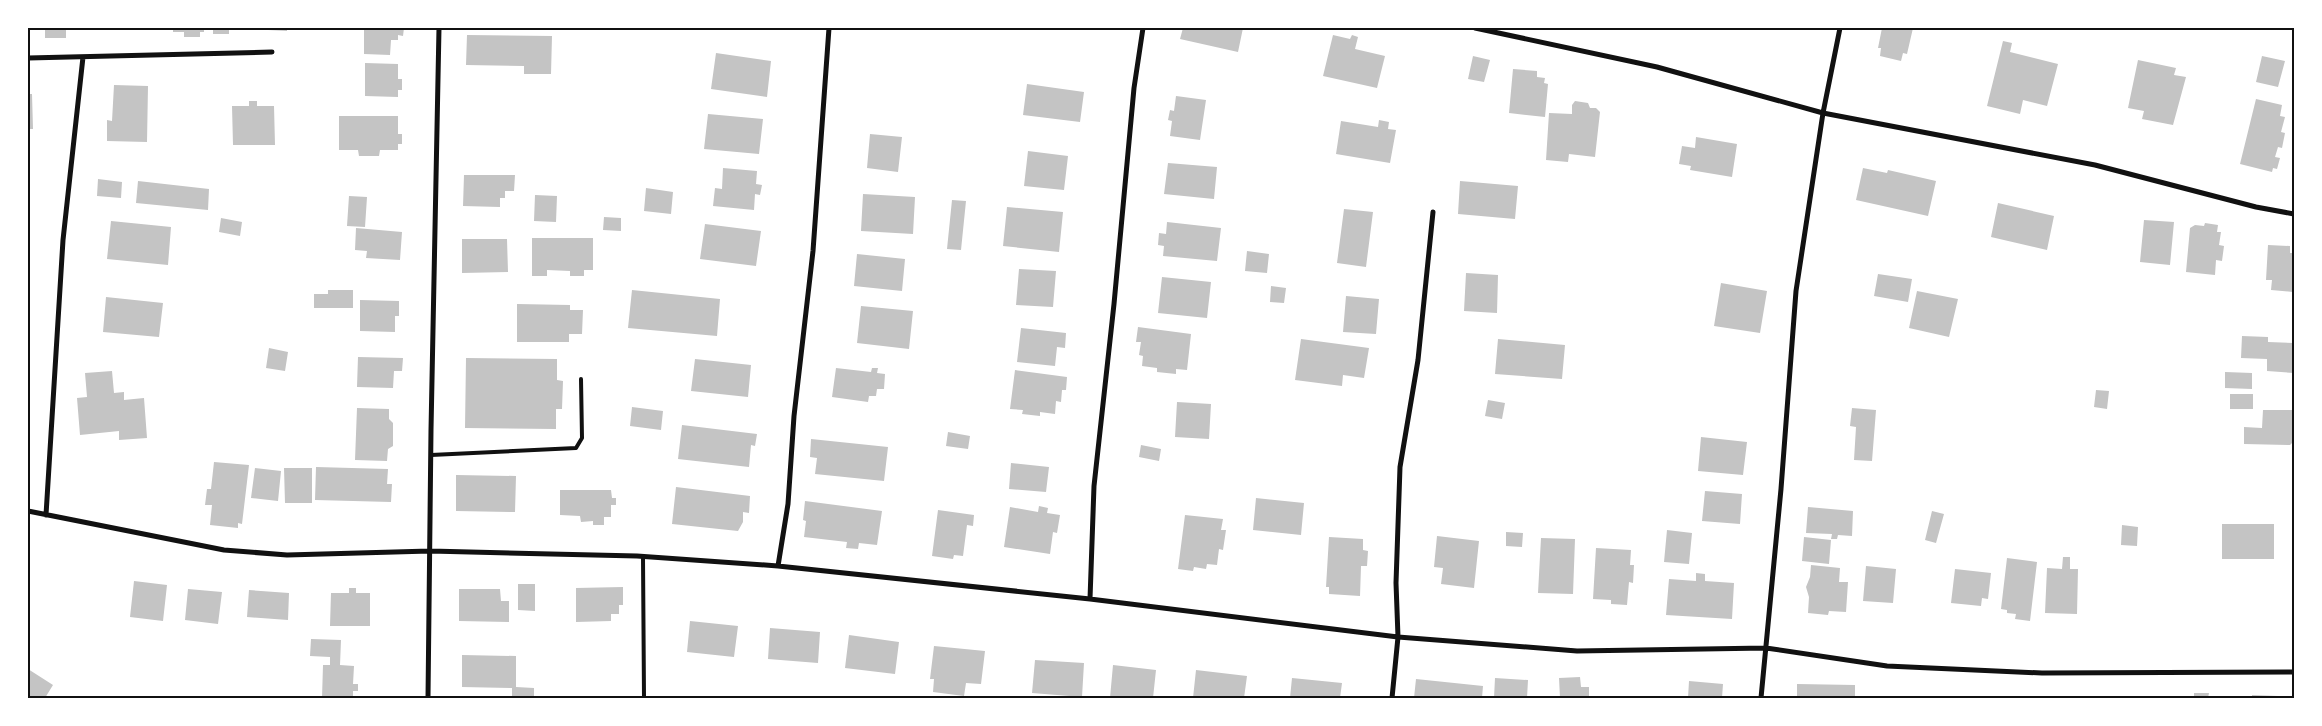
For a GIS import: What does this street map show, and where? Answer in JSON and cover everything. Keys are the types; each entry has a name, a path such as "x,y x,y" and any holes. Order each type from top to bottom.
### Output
{"street":[{"path":"428,698 439,28"},
{"path":"778,566 788,504 794,416 813,251 829,28"},
{"path":"1090,599 1094,486 1114,304 1134,88 1143,28"},
{"path":"1475,28 1657,67 1823,113 2094,164 2256,207 2294,214"},
{"path":"1761,698 1796,291 1823,113 1840,28"},
{"path":"28,58 272,52"},
{"path":"46,514 63,240 83,57"},
{"path":"1392,698 1398,637 1396,583 1400,467 1418,360 1433,212"},
{"path":"28,512 224,550 287,556 430,551 644,556 778,566 1090,599 1398,637 1577,651 1766,648 1887,666 1926,668 2042,673 2294,672"}],"lane":[{"path":"431,455 576,448 582,438 581,379"},
{"path":"644,556 644,698"}],"building":[{"path":"45,28 66,28 66,38 45,38"},
{"path":"173,28 204,28 204,32 200,32 200,37 184,37 184,32 173,32"},
{"path":"213,28 229,28 229,34 213,34"},
{"path":"268,28 287,28 287,31 268,30"},
{"path":"364,28 404,28 403,36 398,35 398,40 391,40 390,55 364,54"},
{"path":"1183,28 1243,28 1238,52 1180,39"},
{"path":"1882,28 1913,28 1907,54 1903,53 1901,61 1880,56 1881,48 1878,48"},
{"path":"467,35 552,36 551,74 524,74 524,66 466,65"},
{"path":"1333,35 1350,39 1352,35 1358,37 1355,49 1385,56 1377,88 1323,76"},
{"path":"2003,41 2012,43 2010,52 2058,64 2047,106 2023,100 2020,114 1987,106"},
{"path":"716,53 771,61 767,97 711,89"},
{"path":"1473,56 1490,60 1484,82 1468,79"},
{"path":"2262,56 2285,61 2278,87 2256,82"},
{"path":"2138,60 2176,68 2174,75 2186,77 2173,125 2142,119 2144,111 2128,108"},
{"path":"365,63 398,64 398,79 402,79 402,90 398,90 398,97 365,96"},
{"path":"1513,69 1537,71 1537,77 1545,78 1544,83 1548,84 1545,117 1509,113"},
{"path":"1027,84 1084,92 1080,122 1023,115"},
{"path":"114,85 148,86 147,142 107,141 107,120 112,121"},
{"path":"28,94 32,94 33,129 28,129"},
{"path":"1176,96 1206,100 1200,140 1170,136 1172,121 1168,120 1170,110 1174,111"},
{"path":"2256,99 2282,105 2280,116 2285,117 2281,132 2285,133 2282,148 2278,147 2275,157 2280,158 2277,169 2273,168 2272,172 2240,164"},
{"path":"249,101 257,101 257,106 274,106 275,145 233,145 232,106 249,106"},
{"path":"1575,101 1588,103 1590,108 1596,108 1600,112 1595,157 1569,154 1568,162 1546,160 1549,113 1572,114 1572,105"},
{"path":"708,114 763,119 759,154 704,149"},
{"path":"339,116 398,116 398,134 402,134 402,144 398,144 398,150 380,150 379,156 359,156 358,150 339,150"},
{"path":"1379,120 1389,122 1388,129 1396,130 1390,163 1336,154 1341,121 1378,127"},
{"path":"870,134 902,137 898,172 867,168"},
{"path":"1696,137 1737,144 1732,177 1690,170 1691,166 1679,164 1682,146 1695,148"},
{"path":"1028,151 1068,156 1064,190 1024,186"},
{"path":"1168,163 1217,167 1214,199 1164,194"},
{"path":"723,168 757,171 756,184 762,185 760,195 755,194 754,210 713,206 715,188 722,189"},
{"path":"1863,168 1887,173 1888,170 1936,181 1928,216 1856,200"},
{"path":"464,175 515,175 514,191 505,191 505,198 500,198 500,207 463,206"},
{"path":"98,179 122,182 121,198 97,196"},
{"path":"138,181 209,189 208,210 136,203"},
{"path":"1460,181 1518,186 1515,219 1458,214"},
{"path":"646,188 673,192 671,214 644,211"},
{"path":"863,194 915,197 913,234 861,231"},
{"path":"535,195 557,196 556,222 534,221"},
{"path":"349,196 367,197 365,227 347,226"},
{"path":"952,200 966,201 961,250 947,249"},
{"path":"1998,203 2054,216 2047,250 1991,237"},
{"path":"1007,207 1063,212 1059,252 1003,246"},
{"path":"1344,209 1373,212 1366,267 1337,263"},
{"path":"604,217 621,218 621,231 603,230"},
{"path":"221,218 242,222 240,236 219,232"},
{"path":"2144,220 2174,222 2170,265 2140,262"},
{"path":"111,221 171,227 168,265 107,259"},
{"path":"1167,222 1221,228 1217,261 1163,256 1164,246 1158,245 1159,233 1166,234"},
{"path":"2205,223 2218,225 2217,232 2221,232 2219,245 2224,246 2222,261 2216,260 2215,275 2186,272 2190,228 2195,225 2204,226"},
{"path":"705,224 761,231 756,266 700,259"},
{"path":"356,228 402,232 400,260 366,258 367,251 355,250"},
{"path":"532,238 593,238 593,270 584,270 584,276 570,276 570,271 547,270 547,276 532,276"},
{"path":"462,239 507,239 508,272 462,273"},
{"path":"2268,245 2290,246 2290,253 2294,253 2293,292 2271,290 2272,280 2266,280"},
{"path":"1247,251 1269,254 1267,273 1245,271"},
{"path":"857,254 905,259 902,291 854,286"},
{"path":"1019,269 1056,271 1053,307 1016,305"},
{"path":"1466,273 1498,275 1497,313 1464,311"},
{"path":"1878,274 1912,279 1908,302 1874,296"},
{"path":"1162,277 1211,282 1207,318 1158,313"},
{"path":"1721,283 1767,291 1760,333 1714,326"},
{"path":"1271,286 1286,288 1284,303 1270,302"},
{"path":"328,290 353,290 353,308 314,308 314,294 328,294"},
{"path":"632,290 720,299 717,336 628,328"},
{"path":"1917,291 1958,299 1949,337 1909,328"},
{"path":"1346,296 1379,299 1376,334 1343,332"},
{"path":"106,297 163,303 159,337 103,332"},
{"path":"360,300 399,301 399,316 395,316 395,332 360,331"},
{"path":"517,304 570,305 570,310 583,310 582,334 569,334 569,342 517,342"},
{"path":"861,306 913,311 909,349 857,343"},
{"path":"1138,327 1191,334 1187,370 1176,369 1176,374 1157,372 1157,368 1142,366 1143,356 1139,355 1141,342 1136,342"},
{"path":"1021,328 1066,333 1065,348 1057,347 1055,366 1017,362"},
{"path":"2242,336 2268,337 2268,342 2294,343 2294,373 2267,371 2267,359 2241,358"},
{"path":"1301,339 1369,348 1364,378 1343,375 1342,386 1295,380"},
{"path":"1498,339 1565,345 1562,379 1495,374"},
{"path":"269,348 288,352 285,371 266,368"},
{"path":"358,357 403,358 402,371 394,371 393,388 357,387"},
{"path":"466,358 557,359 557,380 563,381 562,409 556,409 556,429 465,428"},
{"path":"695,359 751,365 748,397 691,391"},
{"path":"836,368 871,372 872,368 878,368 877,373 885,374 884,389 877,389 876,396 869,396 868,402 832,397"},
{"path":"1015,370 1067,377 1066,390 1062,390 1061,402 1056,401 1055,414 1040,412 1040,416 1022,414 1023,410 1010,409"},
{"path":"112,371 114,393 124,392 124,400 144,398 147,438 119,440 119,431 80,435 77,398 87,397 85,373"},
{"path":"2225,372 2252,373 2252,389 2225,388"},
{"path":"2096,390 2109,391 2107,409 2094,407"},
{"path":"2230,394 2253,394 2253,409 2230,409"},
{"path":"1488,400 1505,403 1502,419 1485,416"},
{"path":"1177,402 1211,404 1209,439 1175,437"},
{"path":"632,407 663,411 661,430 630,426"},
{"path":"357,408 389,409 389,419 393,423 393,446 388,449 387,461 355,460"},
{"path":"1852,408 1876,410 1872,461 1854,460 1856,427 1850,426"},
{"path":"2263,410 2294,410 2293,442 2290,445 2244,444 2244,427 2262,428"},
{"path":"682,425 757,434 755,446 751,445 749,467 678,459"},
{"path":"948,432 970,436 968,449 946,446"},
{"path":"1701,437 1747,442 1743,475 1698,471"},
{"path":"811,439 888,447 884,481 815,474 817,458 810,457"},
{"path":"1141,445 1161,449 1159,461 1139,457"},
{"path":"214,462 249,465 242,524 238,523 238,528 210,525 212,505 205,505 207,489 211,489"},
{"path":"1011,463 1049,467 1046,492 1009,489"},
{"path":"316,467 388,469 387,484 392,484 391,502 315,500"},
{"path":"255,468 281,471 278,501 251,498"},
{"path":"284,468 312,468 312,503 285,503"},
{"path":"456,475 516,476 515,512 456,511"},
{"path":"676,487 750,496 749,513 743,512 743,522 738,531 672,524"},
{"path":"560,490 611,490 612,498 616,498 616,505 611,505 611,517 604,517 604,525 593,525 593,521 581,522 580,516 560,515"},
{"path":"1705,491 1742,494 1740,524 1702,521"},
{"path":"1256,498 1304,503 1301,535 1253,530"},
{"path":"805,501 882,511 877,545 859,543 858,549 846,548 847,542 804,537 806,521 803,520"},
{"path":"1039,506 1048,508 1047,513 1060,515 1057,533 1053,532 1050,554 1004,547 1010,507 1038,512"},
{"path":"1808,507 1853,511 1852,536 1838,535 1837,539 1831,539 1832,534 1806,533"},
{"path":"938,510 974,515 973,526 967,525 963,556 954,555 953,559 932,556"},
{"path":"1932,511 1944,514 1936,543 1925,540"},
{"path":"1185,515 1223,519 1221,530 1226,530 1223,550 1219,549 1217,565 1207,564 1206,569 1194,567 1193,571 1178,569"},
{"path":"2222,524 2274,524 2274,559 2222,559"},
{"path":"2122,525 2138,527 2137,546 2121,545"},
{"path":"1667,530 1692,533 1689,564 1664,562"},
{"path":"1506,532 1523,533 1522,547 1506,546"},
{"path":"1437,536 1479,541 1474,588 1441,584 1443,568 1434,567"},
{"path":"1329,537 1363,539 1363,550 1368,551 1367,566 1361,566 1360,596 1329,594 1329,587 1326,587"},
{"path":"1804,537 1831,540 1829,564 1802,561"},
{"path":"1541,538 1575,539 1573,594 1538,593"},
{"path":"1596,548 1631,550 1630,565 1634,565 1633,583 1629,582 1627,605 1611,604 1611,600 1593,599"},
{"path":"2063,557 2070,557 2070,569 2078,569 2077,614 2045,613 2047,568 2062,569"},
{"path":"2007,558 2037,562 2030,621 2015,619 2016,614 2007,613 2007,610 2001,609"},
{"path":"1811,565 1840,568 1839,582 1848,582 1846,612 1829,611 1828,615 1808,613 1809,597 1806,587 1810,577"},
{"path":"1866,566 1896,569 1893,603 1863,601"},
{"path":"1955,569 1991,573 1988,599 1982,598 1981,606 1951,603"},
{"path":"1696,573 1705,574 1705,581 1734,583 1732,619 1666,615 1669,579 1696,581"},
{"path":"134,581 167,585 163,621 130,617"},
{"path":"518,584 535,584 535,611 518,610"},
{"path":"623,587 623,605 619,605 619,614 611,614 611,621 576,622 576,588"},
{"path":"349,588 356,588 356,593 370,593 370,626 330,626 331,593 349,593"},
{"path":"188,589 222,592 218,624 185,620"},
{"path":"459,589 500,589 501,601 509,601 509,622 459,621"},
{"path":"249,590 289,593 288,620 247,617"},
{"path":"690,621 738,626 734,657 687,652"},
{"path":"770,628 820,632 818,663 768,659"},
{"path":"849,635 899,642 895,674 845,668"},
{"path":"311,639 341,640 340,665 354,666 353,684 358,684 358,691 353,691 353,698 322,698 323,665 330,665 330,657 310,656"},
{"path":"934,646 985,651 981,684 966,683 964,696 933,692 934,679 930,679"},
{"path":"462,655 516,656 516,687 534,688 534,698 512,698 512,688 462,687"},
{"path":"1035,660 1084,663 1082,697 1032,693"},
{"path":"1113,665 1156,670 1153,698 1110,698"},
{"path":"28,669 53,685 45,698 28,698"},
{"path":"1196,670 1247,676 1244,698 1193,698"},
{"path":"1580,677 1581,687 1589,687 1589,698 1560,698 1559,678"},
{"path":"1292,678 1342,683 1340,698 1290,698"},
{"path":"1495,678 1528,680 1527,698 1494,698"},
{"path":"1416,679 1483,686 1482,698 1414,698"},
{"path":"1689,681 1723,684 1722,698 1688,698"},
{"path":"1797,684 1855,685 1855,698 1797,698"},
{"path":"2194,693 2209,693 2208,698 2194,698"},
{"path":"2252,695 2278,696 2277,698 2252,698"}]}
